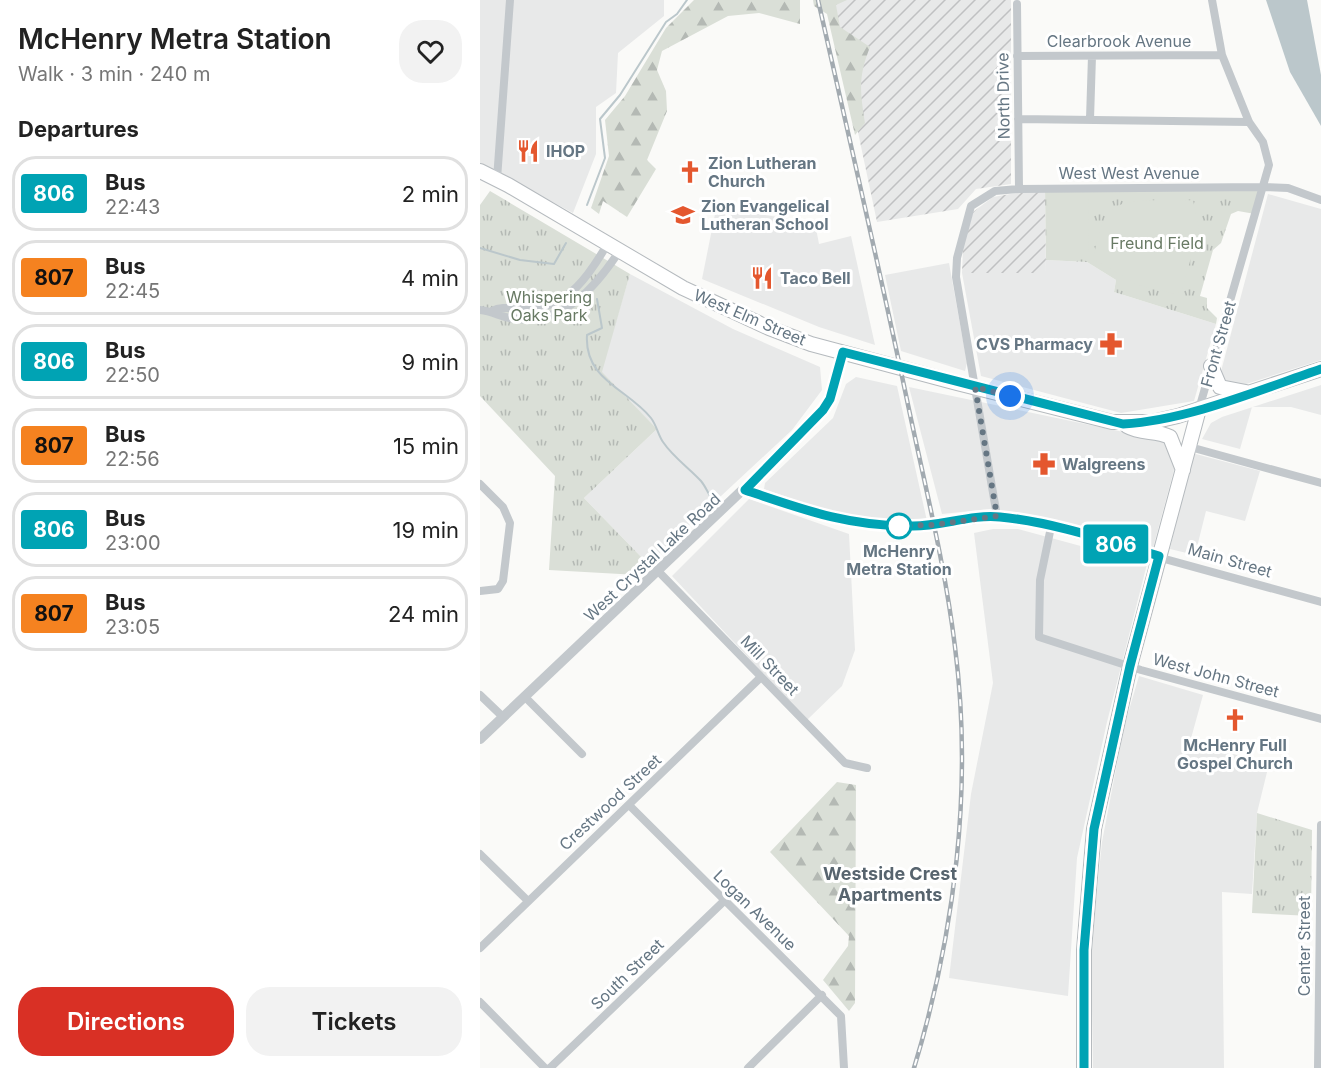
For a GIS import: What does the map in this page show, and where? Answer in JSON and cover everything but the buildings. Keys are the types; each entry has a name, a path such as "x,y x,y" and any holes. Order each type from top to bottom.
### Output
{"main road":[{"name":"West Elm Street","path":"480,171 683,288 738,315 811,344 1123,424 1152,422 1199,409 1321,369"},
{"path":"1211,366 1220,387 1248,393"},
{"name":"Front Street","path":"1084,1068 1084,950 1094,829 1130,666 1199,409"},
{"path":"1123,424 1137,431 1162,433 1170,437 1183,470"}],"street":[{"path":"497,179 510,0"},
{"name":"Front Street","path":"1199,409 1269,165 1263,142 1249,122 1222,55 1212,0"},
{"name":"North Drive","path":"1017,4 1019,189"},
{"name":"Clearbrook Avenue","path":"1017,56 1222,55"},
{"path":"1090,120 1092,56"},
{"path":"1018,119 1249,122"},
{"name":"West West Avenue","path":"975,387 956,277 957,258 971,206 995,190 1263,187 1288,188 1321,200"},
{"path":"480,310 492,311 499,307 539,308 560,299 589,276 614,247"},
{"path":"492,311 497,316 527,320 560,311 592,289 614,247"},
{"name":"West Crystal Lake Road","path":"480,739 745,490 823,410 830,399 843,352"},
{"path":"975,387 997,516"},
{"path":"1190,447 1321,483"},
{"path":"480,484 503,507 510,523 503,581 498,589 480,591"},
{"name":"Main Street","path":"745,490 836,520 862,525 914,526 997,516 1051,527 1321,602"},
{"name":"West John Street","path":"1051,527 1040,580 1039,637 1130,666 1321,719"},
{"name":"Mill Street","path":"658,571 845,763 867,768"},
{"name":"Crestwood Street","path":"480,948 527,900 760,678"},
{"path":"480,695 503,717"},
{"path":"525,697 582,754"},
{"name":"Logan Avenue","path":"629,805 822,995 841,1017 844,1068"},
{"name":"Center Street","path":"1318,1068 1321,825"},
{"path":"480,854 527,900"},
{"name":"South Street","path":"550,1068 724,901"},
{"path":"748,1068 822,995"},
{"path":"480,1002 544,1068"}],"shaded area":[{"path":"480,0 664,0 664,16 618,53 616,93 596,107 596,154 573,213 480,163"},
{"path":"830,0 1011,0 1011,184 976,189 958,209 877,222"},
{"path":"1266,0 1307,0 1321,75 1321,126 1290,72"},
{"path":"1045,188 1046,273 962,273 963,248 973,212 993,197"},
{"path":"1268,194 1321,209 1321,360 1215,394"},
{"path":"721,208 815,223 819,244 851,236 875,345 819,327 702,279 715,214 719,215"},
{"path":"1046,260 1087,262 1116,280 1114,292 1216,324 1194,401 1121,413 981,376 962,273 1046,273"},
{"path":"949,263 967,363 965,371 901,351 885,275"},
{"path":"630,274 733,329 820,367 822,390 792,430 648,564 584,498 657,429 601,372"},
{"path":"856,377 897,386 927,521 847,518 764,489 765,483 833,418 846,384"},
{"path":"1321,385 1321,415 1291,407 1253,407"},
{"path":"909,387 1181,444 1153,548 990,509 942,514"},
{"path":"1252,407 1240,449 1202,439 1211,423"},
{"path":"1192,453 1260,471 1245,521 1206,511 1195,555 1170,549"},
{"path":"749,499 849,534 855,650 842,686 807,720 672,576"},
{"path":"993,529 1018,529 1147,564 1107,722 1077,858 1068,996 949,978 971,794 993,683 974,533"},
{"path":"1139,676 1203,695 1190,742 1269,764 1257,813 1252,894 1222,892 1224,1068 1093,1068 1091,950 1102,842 1124,727"}],"green space":[{"path":"694,0 800,0 800,24 759,13 728,16 662,51 657,70 666,91 667,111 647,160 656,169 627,217 603,201 599,214 591,208 609,156 605,120 625,96 666,28"},
{"path":"813,0 847,0 836,5 840,27 870,47 863,67 861,84 865,123 855,135 827,14 814,6"},
{"name":"Freund Field","path":"1263,187 1255,214 1238,211 1231,214 1221,243 1213,250 1200,296 1207,298 1207,308 1217,318 1216,324 1114,292 1116,280 1087,262 1046,260 1045,188"},
{"name":"Whispering Oaks Park","path":"490,191 630,274 602,372 657,429 584,498 648,564 638,575 549,570 555,476 480,396 480,205"},
{"path":"1048,198 1089,198 1088,257 1047,257"},
{"path":"1193,200 1199,229 1182,290 1175,294 1138,285 1093,259 1102,224 1114,208 1130,202"},
{"path":"837,782 856,785 855,1003 849,1011 823,980 848,946 849,936 770,852"},
{"path":"1257,813 1312,830 1311,916 1252,913"}],"waterway":[{"path":"587,205 605,158 600,119 620,95 666,22 677,14 687,0"},
{"path":"480,248 520,260 554,264 566,243"},
{"path":"597,299 602,328 587,335 592,363 609,383 642,408 651,418 667,447 701,481 713,500"}],"railway":[{"path":"818,0 886,300 940,554 951,616 960,700 962,753 957,859 940,965 914,1068"}],"bus line":[{"name":"806","path":"1084,1068 1082,1016 1084,950 1094,829 1130,666 1159,556 1071,531 997,516 933,525 862,525 836,520 745,490 812,424 823,410 830,399 843,352 1034,403 1123,424 1152,422 1178,416 1321,369"}],"place":[{"name":"IHOP","path":"528,151"},
{"name":"Zion Lutheran Church","path":"690,172"},
{"name":"Zion Evangelical Lutheran School","path":"683,215"},
{"name":"Taco Bell","path":"762,278"},
{"name":"CVS Pharmacy","path":"1111,344"},
{"name":"Walgreens","path":"1044,464"},
{"name":"McHenry Metra Station","path":"899,526"},
{"name":"McHenry Full Gospel Church","path":"1235,720"}],"district":[{"name":"Westside Crest Apartments","path":"890,884"}],"route":[{"path":"899,526 933,525 997,516 975,387 1010,396"}]}
